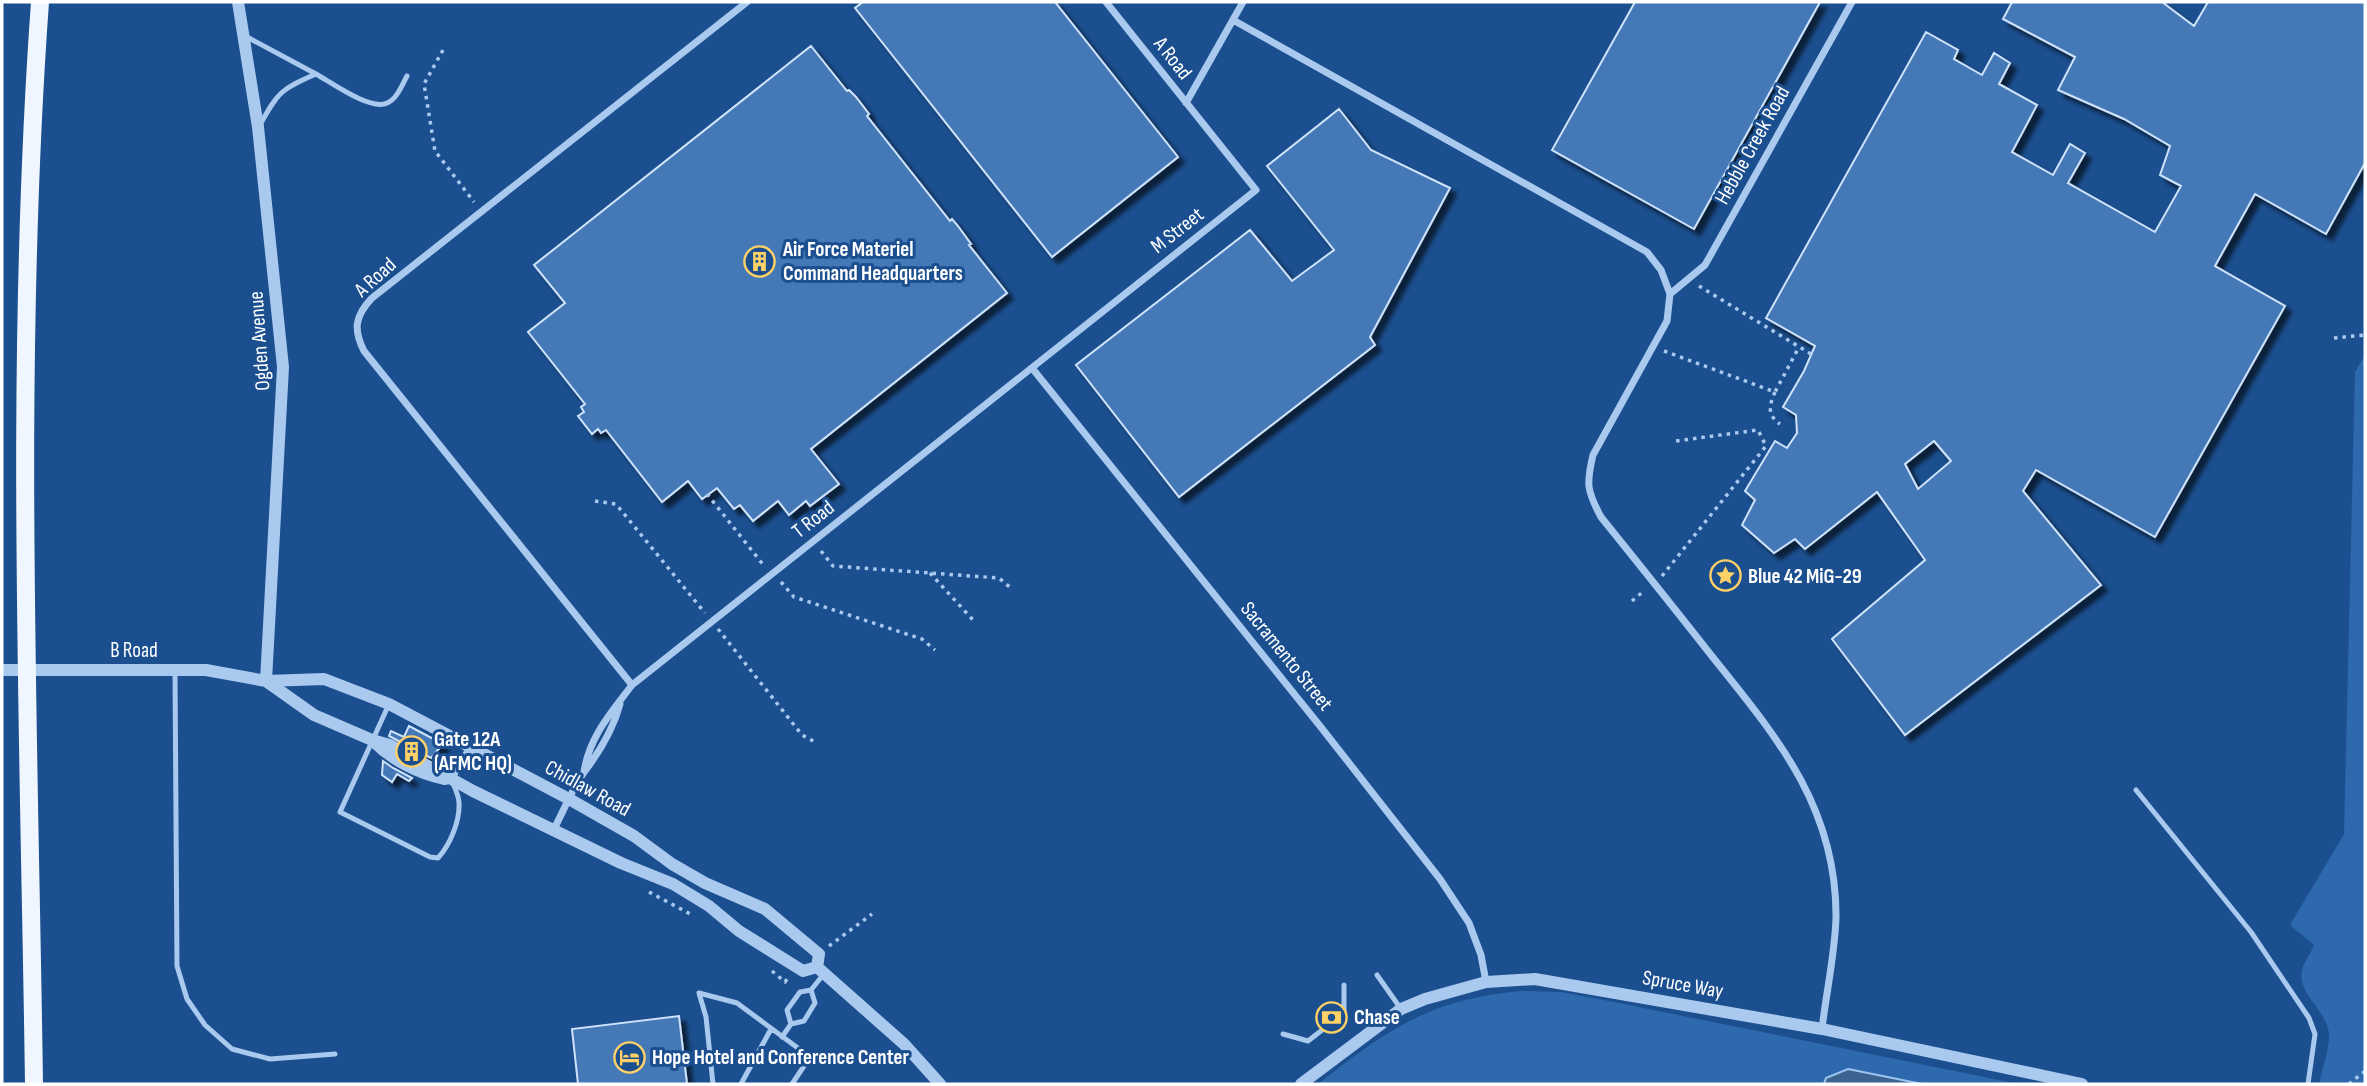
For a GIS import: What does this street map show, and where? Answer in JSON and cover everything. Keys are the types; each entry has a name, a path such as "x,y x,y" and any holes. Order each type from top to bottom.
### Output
{"main road":[{"path":"34,1084 26,540 27,247 31,129 40,2"}],"street":[{"name":"Ogden Avenue","path":"238,2 258,127 283,367 266,681"},
{"name":"A Road","path":"632,685 364,351 357,337 357,323 362,309 372,298 747,2"},
{"name":"A Road","path":"1107,2 1186,103"},
{"path":"1186,103 1243,2"},
{"name":"Hebble Creek Road","path":"1670,294 1705,265 1852,2"},
{"path":"1233,20 1647,252 1661,270 1670,294 1667,321 1594,455 1588,475 1589,495 1601,517 1763,720 1797,769 1821,821 1832,871 1836,918 1822,1029"},
{"name":"M Street","path":"1032,368 1256,190 1186,103"},
{"name":"T Road","path":"554,829 584,772 596,758 616,719 621,700 632,685 1032,368"},
{"name":"Sacramento Street","path":"1032,368 1440,879 1469,923 1481,956 1486,982"},
{"name":"B Road","path":"2,670 206,670 266,681"},
{"name":"Chidlaw Road","path":"266,681 324,679 389,704 569,799 634,836 672,864 705,883 765,909 819,954 821,970 904,1044 940,1084"},
{"path":"266,681 314,715 372,740"},
{"name":"Chidlaw Road","path":"372,740 385,754 426,776 452,781 621,863 673,884 709,906 739,931 803,971 821,970"},
{"name":"Spruce Way","path":"1301,1084 1401,1009 1425,999 1486,982 1535,979 1822,1029 2082,1084"}],"lane":[{"path":"242,34 373,105 387,103 396,95 407,76"},
{"path":"258,127 283,89 316,75"},
{"path":"175,669 177,966 187,999 205,1025 232,1049 271,1059 335,1054"},
{"path":"389,704 340,811 430,857 438,858 444,851 457,822 459,802 452,781 470,745"},
{"path":"2136,790 2251,932 2309,1018 2315,1034 2308,1084"},
{"path":"782,1037 791,1024 803,1021 816,1003 811,990 821,970"},
{"path":"1377,975 1401,1009"},
{"path":"1283,1034 1308,1041 1344,1013 1344,985"},
{"path":"791,1024 788,1010 800,992 811,990"},
{"path":"713,1084 706,1017 699,993 737,1003 810,1057 792,1084"},
{"path":"741,1084 771,1028"}],"path":[{"path":"443,50 424,84 435,150 482,212"},
{"path":"1688,279 1811,354"},
{"path":"2334,338 2365,335"},
{"path":"1652,346 1775,393"},
{"path":"1780,424 1769,412 1770,404 1800,347"},
{"path":"1632,601 1666,572 1766,446 1758,430 1676,441"},
{"path":"708,495 762,564 794,597 922,639 935,650"},
{"path":"813,541 833,566 999,578 1012,589"},
{"path":"930,573 972,620"},
{"path":"2349,1084 2365,1071"}],"shaded area":[{"path":"2365,355 2365,1084 2319,1084 2329,1035 2324,1018 2304,988 2302,979 2303,967 2314,945 2290,925 2344,834 2355,372"},
{"path":"1522,991 1561,992 2019,1084 1318,1084 1366,1047 1435,1009 1490,995"},
{"path":"1848,1069 1922,1084 1824,1084 1826,1078"}],"building":[{"path":"863,2 1055,2 1178,157 1052,257 855,8"},
{"path":"1635,2 1820,2 1694,229 1552,150"},
{"path":"2012,2 2162,2 2194,26 2208,2 2365,2 2365,163 2326,234 2255,194 2215,266 2285,306 2155,537 2036,470 2023,491 2101,585 1905,735 1832,639 1925,560 1877,492 1805,549 1795,539 1774,553 1742,525 1755,500 1745,491 1775,441 1787,448 1797,433 1796,415 1783,407 1815,346 1766,318 1926,32 1958,50 1954,59 1982,75 1994,53 2010,63 1999,84 2037,105 2012,152 2053,175 2070,144 2085,153 2068,183 2155,232 2181,186 2160,175 2170,146 2124,119 2058,90 2075,57 2003,19","holes":["1934,441 1951,461 1918,489 1905,464"]},
{"name":"Air Force Materiel Command Headquarters","path":"811,46 847,91 856,97 869,114 867,116 950,221 952,219 958,226 971,244 969,245 1007,293 811,449 839,484 810,506 806,501 789,515 778,501 753,521 740,505 734,509 717,488 702,499 688,481 662,502 606,430 601,433 598,429 592,434 578,416 584,412 581,407 585,404 528,332 565,303 534,265"},
{"path":"1339,109 1371,150 1450,188 1370,337 1375,345 1179,497 1076,365 1250,230 1292,281 1334,250 1267,166"},
{"path":"409,726 443,744 431,758 389,736 391,731 404,737"},
{"path":"383,761 412,778 409,781 397,774 392,782 382,775"},
{"name":"Hope Hotel and Conference Center","path":"679,1016 687,1084 578,1084 572,1029"}],"place":[{"name":"Air Force Materiel Command Headquarters","path":"760,261"},
{"name":"Blue 42 MiG-29","path":"1725,576"},
{"name":"Gate 12A (AFMC HQ)","path":"411,751"},
{"name":"Chase","path":"1331,1017"},
{"name":"Hope Hotel and Conference Center","path":"629,1057"}]}
